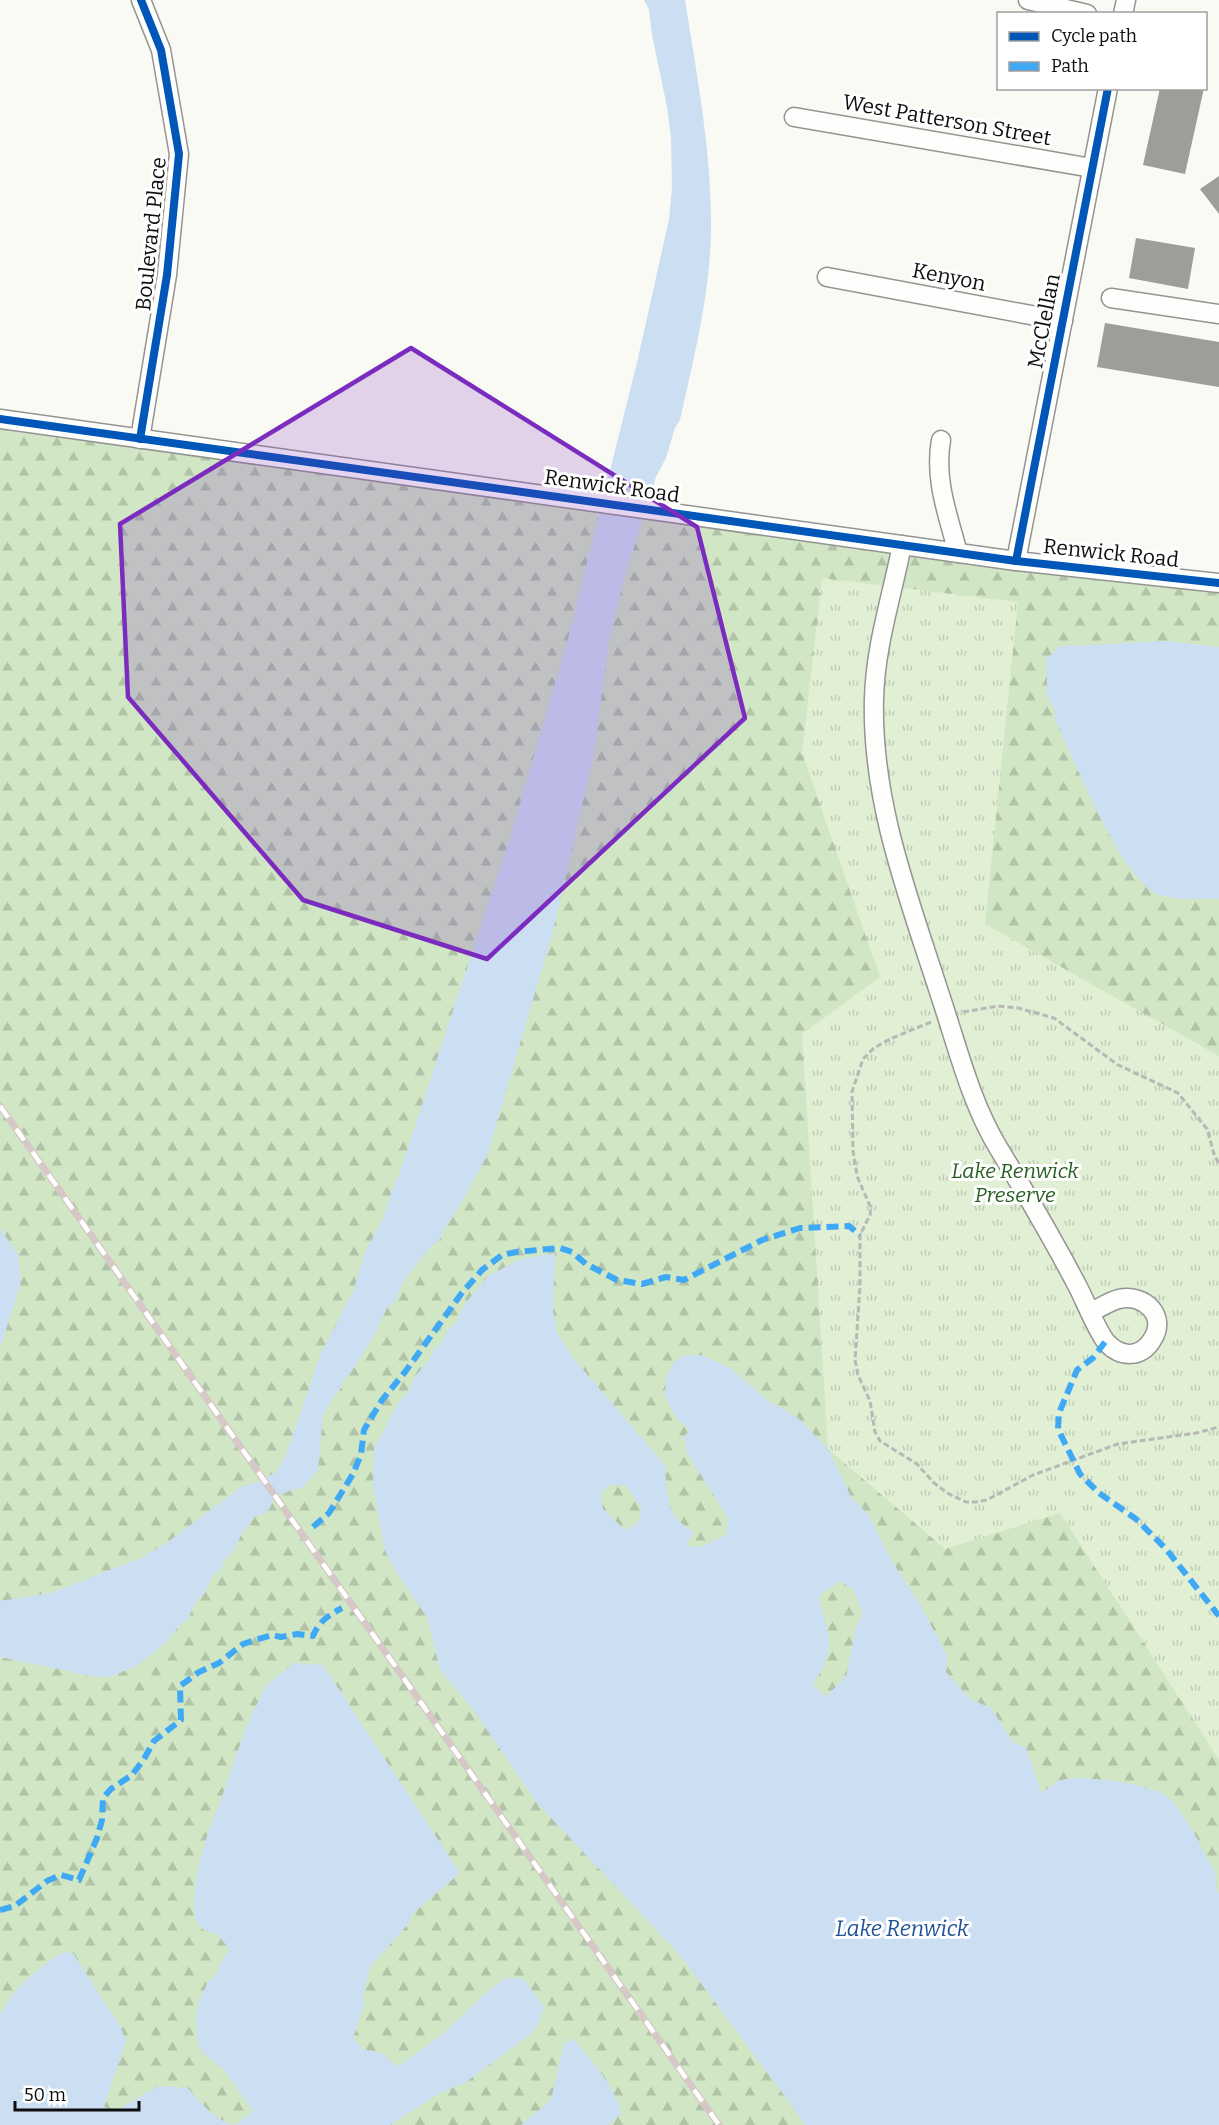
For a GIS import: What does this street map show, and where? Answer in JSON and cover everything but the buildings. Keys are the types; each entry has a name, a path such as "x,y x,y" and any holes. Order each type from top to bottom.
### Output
{"street":[{"name":"Boulevard Place","path":"140,439 167,275 179,154 161,50 141,0"},
{"path":"1028,0 1079,12"},
{"name":"McClellan","path":"1016,561 1108,90"},
{"name":"West Patterson Street","path":"794,117 1092,168"},
{"name":"Kenyon","path":"827,277 1063,321"},
{"path":"1112,298 1219,314"},
{"name":"Renwick Road","path":"0,419 1016,561 1219,583"},
{"path":"941,440 938,463 939,480 958,553"},
{"path":"902,545 881,642 874,697 874,740 879,788 896,857 984,1124 1036,1208 1092,1312"}],"path":[{"path":"1219,1164 1207,1129 1178,1093 1118,1065 1054,1018 1018,1008 998,1006 947,1016 890,1039 873,1048 863,1059 852,1092 857,1176 872,1208 860,1235 860,1286 855,1360 858,1375 870,1401 875,1432 880,1441 917,1464 933,1482 947,1493 966,1502 976,1502 987,1500 1033,1475 1118,1444 1196,1433 1219,1427"}],"highlighted area":[{"path":"411,348 697,527 745,718 487,959 303,900 128,697 120,524"}],"green space":[{"path":"0,418 1219,590 1219,2125 0,2125"},
{"name":"Lake Renwick Preserve","path":"822,578 1018,602 985,924 1219,1056 1219,1760 1060,1513 945,1549 828,1449 802,1034 880,977 802,753"}],"water":[{"path":"644,0 685,0 703,115 709,173 711,231 708,279 680,420 675,428 666,458 656,477 626,572 609,640 594,753 552,935 487,1156 440,1239 404,1280 396,1300 387,1308 372,1339 343,1381 340,1390 333,1397 323,1416 318,1470 302,1488 275,1498 267,1513 255,1516 241,1535 232,1553 223,1561 223,1567 213,1575 205,1593 196,1601 188,1619 176,1629 167,1642 136,1666 113,1676 96,1677 0,1657 0,1601 51,1593 141,1558 169,1541 242,1486 255,1483 276,1472 286,1455 321,1353 353,1292 365,1252 383,1219 511,834 568,639 638,358 669,219 672,187 671,139 649,10"},
{"path":"1165,641 1219,647 1219,899 1184,899 1163,896 1147,887 1131,869 1100,817 1086,788 1054,717 1055,711 1047,694 1047,658 1060,646"},
{"path":"0,1228 18,1255 21,1282 0,1349"},
{"name":"Lake Renwick","path":"555,1253 553,1311 557,1333 573,1358 665,1465 667,1493 673,1513 693,1532 687,1546 701,1547 726,1535 728,1518 687,1453 684,1436 690,1430 678,1420 671,1410 665,1394 666,1378 673,1362 685,1355 702,1355 731,1369 770,1402 798,1418 828,1449 851,1497 868,1514 891,1560 918,1601 947,1655 946,1672 970,1699 991,1708 1013,1742 1026,1748 1041,1792 1061,1780 1099,1779 1131,1784 1157,1792 1166,1796 1176,1806 1192,1829 1211,1864 1219,1894 1219,2125 806,2125 680,1955 537,1803 474,1711 440,1670 427,1617 385,1551 373,1487 374,1449 398,1403 409,1391 415,1376 429,1361 432,1352 443,1340 447,1331 456,1323 464,1305 487,1277 520,1259","holes":["610,1485 625,1485 641,1507 639,1522 625,1530 603,1509 601,1492","839,1581 853,1589 863,1614 856,1627 846,1676 826,1697 813,1685 825,1663 829,1649 829,1636 819,1596"]},
{"path":"294,1663 323,1665 460,1873 412,1914 409,1923 370,1967 362,1998 364,2006 353,2038 363,2049 385,2054 390,2061 399,2066 444,2033 490,1989 506,1978 524,1979 544,2007 538,2025 529,2035 466,2082 437,2095 390,2125 235,2125 253,2111 225,2071 204,2054 198,2045 196,2018 199,2003 207,1983 216,1975 222,1960 230,1950 219,1936 200,1927 195,1915 194,1902 202,1853 246,1727 266,1685"},
{"path":"66,1952 73,1953 120,2026 126,2040 104,2106 111,2113 159,2086 188,2088 208,2110 232,2125 0,2125 0,2014 10,1998 28,1979 53,1958"},
{"path":"573,2038 608,2083 621,2113 609,2125 521,2125 551,2100 564,2044"}],"railway":[{"path":"0,1106 719,2125"}],"marked path":[{"path":"313,1527 329,1513 353,1474 361,1454 364,1430 382,1400 461,1294 482,1270 502,1255 560,1248 572,1252 586,1264 617,1280 642,1284 666,1277 684,1280 762,1240 800,1228 849,1226 860,1235"},
{"path":"1105,1342 1093,1358 1077,1370 1059,1413 1058,1429 1080,1474 1099,1493 1136,1519 1166,1549 1219,1616"},
{"path":"0,1910 15,1906 47,1881 61,1875 79,1880 97,1838 102,1820 103,1798 111,1789 132,1775 154,1741 181,1720 180,1686 199,1672 219,1663 243,1644 272,1635 313,1636 325,1619 342,1608"}],"cycle path":[{"path":"140,439 167,275 179,154 161,50 141,0"},
{"path":"1016,561 1108,90"},
{"path":"0,419 1016,561 1219,583"}]}
